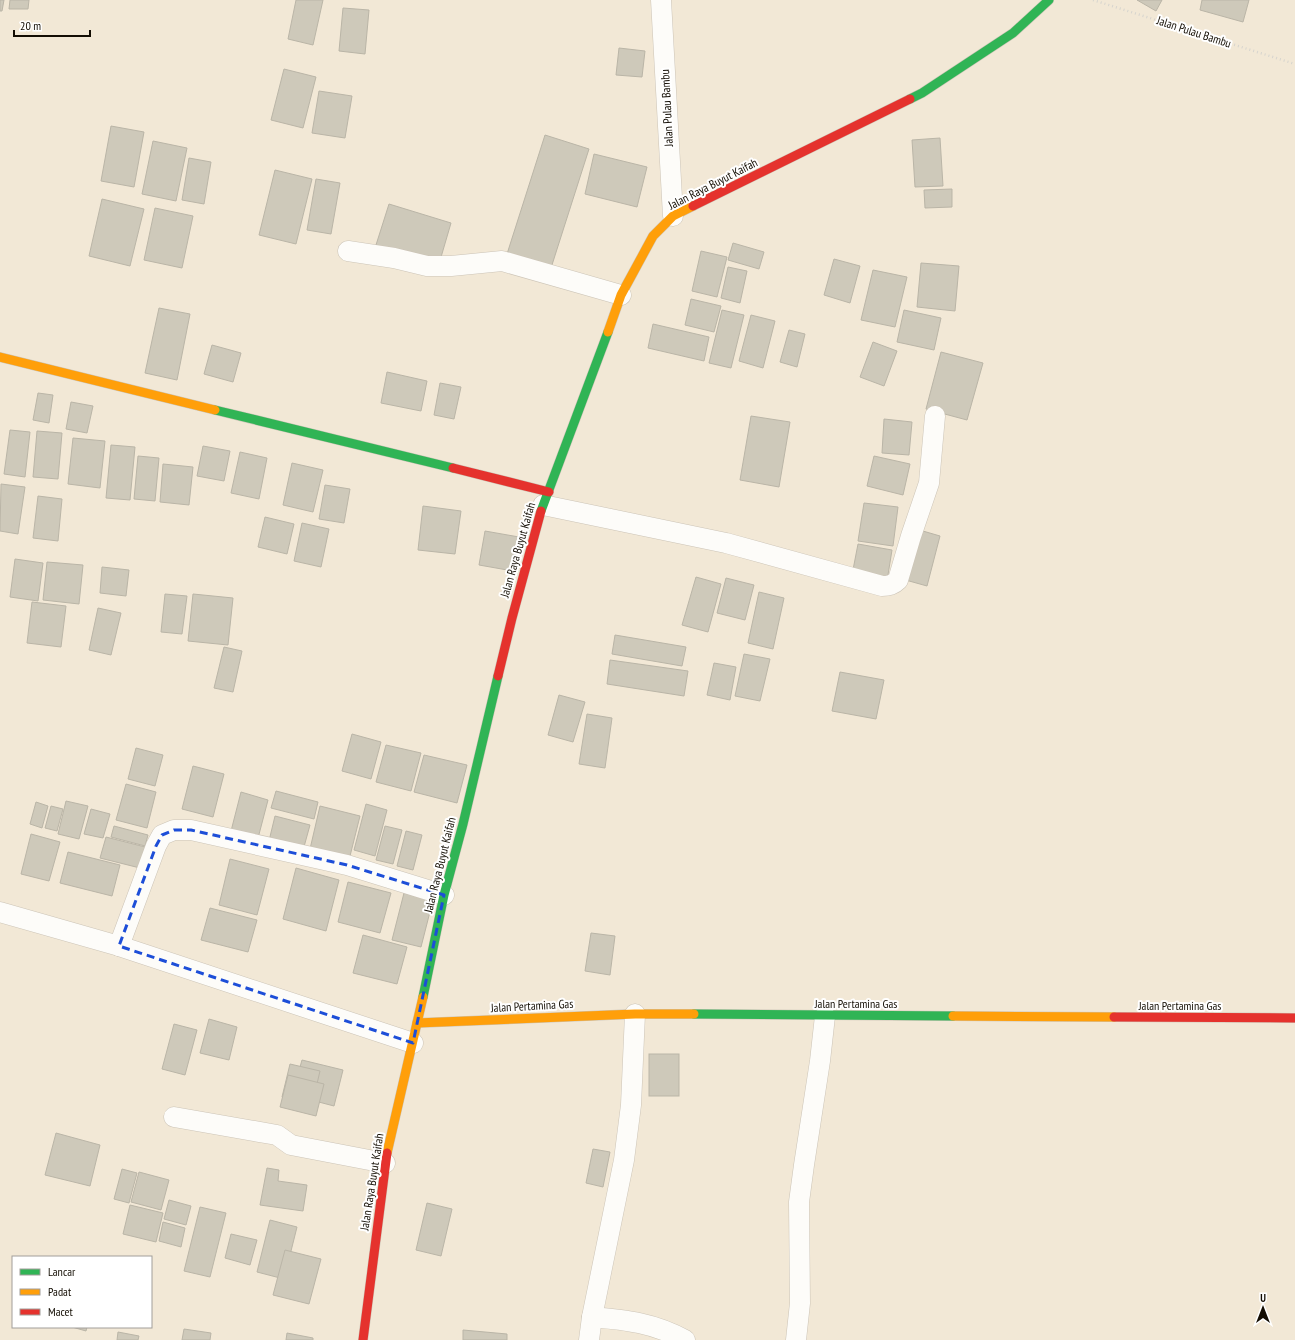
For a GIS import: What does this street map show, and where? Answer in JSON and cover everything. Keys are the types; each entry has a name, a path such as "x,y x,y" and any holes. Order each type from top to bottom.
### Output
{"street":[{"name":"Jalan Pulau Bambu","path":"661,0 673,216"},
{"name":"Jalan Raya Buyut Kaifah","path":"363,1340 385,1163 413,1043 444,895 465,816 512,618 546,498 621,295 653,236 673,216 922,94 1013,33 1049,0"},
{"path":"348,251 394,258 427,266 450,266 502,261 621,295"},
{"path":"0,357 726,543 882,586 895,584 898,580 929,483 935,416"},
{"path":"119,946 156,846 162,834 174,830 191,830 347,865 444,895"},
{"path":"0,912 119,946 413,1043"},
{"path":"589,1340 592,1317 625,1152 631,1105 635,1014"},
{"name":"Jalan Pertamina Gas","path":"417,1023 635,1014 1295,1018"},
{"path":"796,1340 800,1303 800,1202 825,1016"},
{"path":"174,1117 277,1135 291,1145 385,1163"},
{"path":"592,1317 650,1324 685,1340"}],"path":[{"name":"Jalan Pulau Bambu","path":"1093,0 1295,64"}],"highlighted area":[{"path":"174,830 191,830 347,865 444,895 413,1043 119,946 156,846 162,835"}],"building":[{"path":"0,0 4,0 2,11 0,11"},
{"path":"10,0 29,0 28,9 9,9"},
{"path":"296,0 323,0 313,45 288,39"},
{"path":"1137,0 1162,0 1156,11"},
{"path":"1202,0 1249,0 1243,22 1200,10"},
{"path":"343,8 369,10 365,54 339,51"},
{"path":"619,48 645,51 642,77 616,75"},
{"path":"284,69 316,77 303,128 271,120"},
{"path":"319,91 352,96 345,138 312,133"},
{"path":"111,126 144,132 134,187 101,181"},
{"path":"545,135 589,149 551,268 507,254"},
{"path":"940,138 943,186 915,187 912,140"},
{"path":"153,141 187,148 176,201 142,194"},
{"path":"594,154 647,167 637,207 585,194"},
{"path":"189,158 211,162 204,204 182,200"},
{"path":"275,170 312,179 296,244 259,235"},
{"path":"316,179 340,183 331,234 307,230"},
{"path":"952,189 952,207 925,208 924,190"},
{"path":"102,199 144,209 130,266 89,256"},
{"path":"389,204 451,223 439,264 376,245"},
{"path":"155,208 193,216 182,268 144,260"},
{"path":"733,243 764,252 759,269 728,260"},
{"path":"701,251 727,257 717,297 692,291"},
{"path":"834,259 860,266 850,303 824,295"},
{"path":"921,263 959,266 955,311 917,307"},
{"path":"728,267 747,271 740,303 721,298"},
{"path":"873,270 907,277 895,327 861,320"},
{"path":"691,299 721,306 714,332 685,325"},
{"path":"159,308 190,314 177,380 145,373"},
{"path":"722,310 744,315 731,368 709,363"},
{"path":"904,310 941,318 934,350 897,342"},
{"path":"751,315 775,321 763,368 739,361"},
{"path":"653,324 709,337 704,361 648,348"},
{"path":"789,330 805,334 797,367 780,362"},
{"path":"873,342 897,351 884,386 860,377"},
{"path":"212,345 241,353 233,382 204,374"},
{"path":"941,352 983,363 967,420 926,409"},
{"path":"387,372 427,381 421,411 381,403"},
{"path":"440,383 461,387 454,419 434,415"},
{"path":"38,393 53,395 49,423 33,420"},
{"path":"71,402 93,406 87,433 66,429"},
{"path":"751,416 790,422 779,487 740,480"},
{"path":"884,419 912,422 909,455 882,453"},
{"path":"10,430 30,432 25,477 4,474"},
{"path":"37,431 62,433 58,479 33,477"},
{"path":"73,438 105,441 100,488 68,484"},
{"path":"111,445 135,447 130,500 106,498"},
{"path":"203,446 230,451 224,481 197,476"},
{"path":"240,452 267,458 259,499 231,493"},
{"path":"138,456 159,458 155,501 134,499"},
{"path":"874,456 910,464 903,495 867,486"},
{"path":"292,463 323,470 313,512 283,505"},
{"path":"163,464 193,467 189,505 160,502"},
{"path":"1,484 25,487 18,534 0,531"},
{"path":"325,485 350,489 344,523 319,519"},
{"path":"38,496 62,499 58,541 33,538"},
{"path":"864,503 898,507 893,546 858,541"},
{"path":"423,506 461,511 455,554 418,550"},
{"path":"265,517 294,524 287,554 258,547"},
{"path":"302,523 329,529 321,567 294,561"},
{"path":"916,529 940,536 927,586 902,579"},
{"path":"485,531 519,537 513,571 479,565"},
{"path":"858,544 892,550 887,581 852,575"},
{"path":"15,559 43,563 38,601 10,597"},
{"path":"47,562 83,565 79,604 43,600"},
{"path":"102,567 129,570 126,596 100,593"},
{"path":"696,577 721,584 708,632 682,625"},
{"path":"726,578 754,585 745,620 717,613"},
{"path":"759,592 784,598 773,649 748,643"},
{"path":"165,594 187,596 182,634 161,632"},
{"path":"193,594 233,598 228,645 188,641"},
{"path":"32,602 66,606 61,647 27,643"},
{"path":"98,608 121,613 111,655 89,650"},
{"path":"615,635 686,647 682,666 612,654"},
{"path":"224,647 242,651 233,692 214,688"},
{"path":"744,654 770,659 760,701 735,696"},
{"path":"610,660 688,671 684,696 607,684"},
{"path":"714,663 736,667 730,700 707,695"},
{"path":"840,672 884,680 876,719 832,711"},
{"path":"559,695 585,702 573,742 548,735"},
{"path":"587,714 612,718 605,768 579,764"},
{"path":"352,734 381,742 371,779 342,771"},
{"path":"386,745 421,753 411,791 376,782"},
{"path":"136,748 163,755 155,786 128,779"},
{"path":"424,755 467,765 457,803 414,792"},
{"path":"193,766 224,774 213,817 182,809"},
{"path":"126,784 156,792 147,828 116,820"},
{"path":"276,791 318,802 314,819 271,808"},
{"path":"241,792 268,800 257,842 230,835"},
{"path":"66,801 88,806 79,839 58,834"},
{"path":"36,802 48,806 42,828 30,824"},
{"path":"366,804 387,810 375,856 354,850"},
{"path":"51,806 63,809 57,831 45,828"},
{"path":"320,806 360,816 349,860 310,849"},
{"path":"91,809 110,814 103,838 84,834"},
{"path":"275,816 310,825 302,854 268,845"},
{"path":"114,826 148,835 145,846 111,837"},
{"path":"385,826 402,830 393,864 376,860"},
{"path":"406,831 422,835 413,870 397,866"},
{"path":"31,834 60,842 49,881 21,874"},
{"path":"106,837 149,848 144,869 100,858"},
{"path":"68,852 120,865 112,896 60,883"},
{"path":"230,859 269,869 257,915 219,905"},
{"path":"296,868 339,880 326,931 283,919"},
{"path":"348,882 391,893 380,933 338,922"},
{"path":"404,893 433,900 421,947 392,940"},
{"path":"210,908 257,920 248,952 201,940"},
{"path":"591,933 615,936 610,975 585,971"},
{"path":"363,935 407,947 397,984 353,973"},
{"path":"209,1019 237,1027 229,1060 200,1053"},
{"path":"174,1024 197,1030 185,1075 162,1069"},
{"path":"649,1054 679,1054 679,1096 649,1096"},
{"path":"302,1060 343,1070 334,1106 292,1095"},
{"path":"290,1064 320,1071 312,1105 282,1097"},
{"path":"288,1075 324,1084 316,1116 280,1107"},
{"path":"56,1133 100,1145 90,1186 45,1175"},
{"path":"593,1149 610,1152 603,1187 586,1183"},
{"path":"267,1168 279,1170 278,1181 307,1185 303,1211 260,1205"},
{"path":"122,1169 137,1173 129,1203 114,1199"},
{"path":"139,1172 169,1180 161,1210 131,1202"},
{"path":"169,1200 191,1206 186,1225 164,1219"},
{"path":"427,1203 452,1209 441,1256 416,1250"},
{"path":"130,1205 163,1213 156,1242 123,1234"},
{"path":"200,1207 226,1213 210,1277 184,1271"},
{"path":"270,1220 297,1227 284,1279 257,1272"},
{"path":"163,1222 185,1228 181,1247 159,1241"},
{"path":"231,1234 257,1240 250,1265 225,1258"},
{"path":"285,1250 321,1259 309,1304 273,1295"},
{"path":"76,1328 87,1328 86,1331"},
{"path":"184,1329 211,1333 210,1340 182,1340"},
{"path":"463,1330 507,1334 507,1340 463,1340"},
{"path":"118,1332 139,1336 138,1340 117,1340"},
{"path":"287,1333 313,1338 313,1340 286,1340"}],"traffic: fast":[{"path":"910,99 922,93 1013,33 1049,0"},
{"path":"541,511 608,332"},
{"path":"215,410 453,468"},
{"path":"423,997 444,895 463,824 498,676"},
{"path":"694,1014 953,1016"}],"traffic: slow":[{"path":"608,332 621,295 653,236 673,216 693,206"},
{"path":"0,357 215,410"},
{"path":"387,1153 423,997"},
{"path":"417,1023 635,1014 694,1014"},
{"path":"953,1016 1114,1017"}],"traffic: jam":[{"path":"693,206 910,99"},
{"path":"453,468 549,492"},
{"path":"498,676 541,511"},
{"path":"1114,1017 1295,1018"},
{"path":"363,1340 387,1153"}]}
